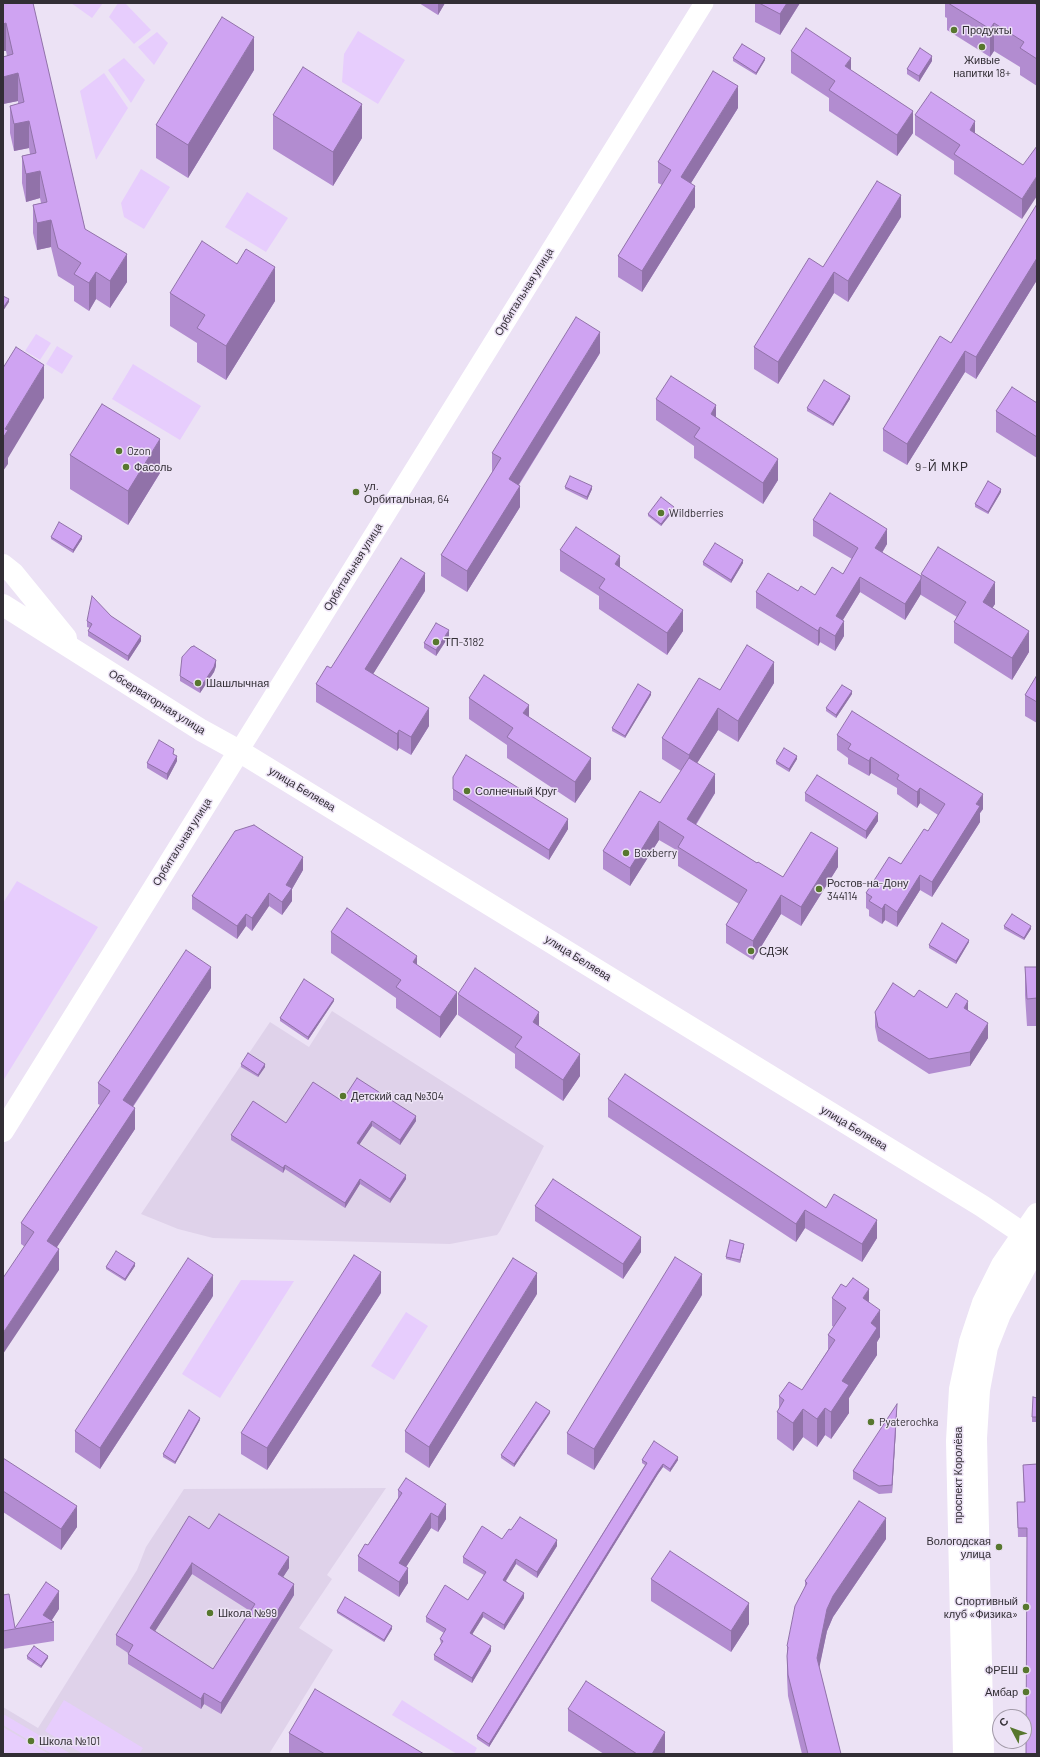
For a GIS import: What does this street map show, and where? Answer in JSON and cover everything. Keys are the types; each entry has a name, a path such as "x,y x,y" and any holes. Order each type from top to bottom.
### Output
{"main road":[{"name":"Обсерваторная улица","path":"3,565 21,583 77,651"},
{"name":"Обсерваторная улица","path":"3,605 200,730 239,751"},
{"name":"Орбитальная улица","path":"3,1131 239,751"},
{"name":"улица Беляева","path":"239,751 982,1206 1032,1241"},
{"name":"проспект Королёва","path":"983,1754 976,1438 979,1390 987,1347 1032,1241 1037,1214"},
{"name":"проспект Королёва","path":"964,1754 957,1441 960,1389 970,1342 983,1303 1002,1265 1032,1241"}],"street":[{"name":"Орбитальная улица","path":"239,751 704,3"}],"shaded area":[{"path":"71,3 103,3 92,18"},
{"path":"118,3 125,3 151,30 134,44 109,17"},
{"path":"358,31 405,60 378,104 342,82 344,54"},
{"path":"157,32 168,43 154,65 138,47"},
{"path":"124,58 145,80 131,103 108,70"},
{"path":"104,73 128,108 96,160 80,91"},
{"path":"141,169 170,187 144,229 124,217 121,203"},
{"path":"247,192 288,218 266,252 225,227"},
{"path":"36,334 51,343 40,360 25,351"},
{"path":"57,346 73,356 62,374 46,364"},
{"path":"133,364 201,406 180,440 112,399"},
{"path":"17,881 98,927 3,1081 3,903"},
{"name":"Детский сад №304","path":"332,1011 544,1146 497,1235 450,1244 213,1238 178,1229 141,1214 270,1022 309,1047"},
{"path":"241,1280 294,1281 220,1398 182,1374"},
{"path":"406,1312 428,1326 394,1380 371,1366"},
{"name":"Школа №99","path":"386,1488 327,1575 332,1579 299,1628 333,1650 269,1754 3,1754 3,1707 38,1728 137,1570 146,1547 184,1489"},
{"path":"64,1700 143,1748 139,1754 83,1754 45,1731"},
{"path":"402,1700 477,1748 474,1754 457,1754 392,1715"},
{"path":"3,1715 71,1754 52,1754 3,1725"},
{"path":"3,1727 49,1754 3,1754"}],"building":[{"path":"3,3 33,3 85,229 127,254 110,281 96,272 89,283 74,274 81,263 58,248 51,220 37,223 33,205 47,202 40,171 26,174 22,156 36,153 29,121 14,124 10,106 24,102 18,73 3,77 3,57 13,54 6,23 3,24"},
{"path":"759,3 787,3 780,14"},
{"path":"948,3 1034,3 1037,5 1037,59 1020,48 1024,42 994,23 990,29"},
{"path":"222,17 254,37 188,145 156,125"},
{"path":"806,28 851,58 845,66 913,111 897,135 829,90 835,81 791,51"},
{"path":"742,44 765,58 756,73 733,58"},
{"path":"920,48 932,56 919,76 907,69"},
{"path":"303,67 362,104 333,152 273,115"},
{"path":"713,71 738,86 681,177 695,186 642,271 618,256 671,170 658,162"},
{"path":"931,92 975,121 970,130 1023,165 1037,146 1037,176 1022,199 954,154 960,145 915,115"},
{"path":"877,181 901,195 848,281 834,272 778,362 754,347 809,258 823,267"},
{"path":"1037,204 1037,258 976,357 965,351 907,444 883,429 940,336 951,343"},
{"path":"202,241 237,264 246,249 275,267 226,346 197,328 205,315 170,293"},
{"path":"3,296 9,299 3,308"},
{"path":"576,317 600,332 509,479 520,486 467,571 441,555 501,458 492,453"},
{"path":"16,347 44,365 5,429 8,430 3,438 3,368"},
{"path":"671,376 716,405 711,414 778,459 763,483 694,437 700,428 656,399"},
{"path":"824,380 850,396 833,424 807,408"},
{"path":"1012,387 1037,403 1037,437 996,411"},
{"path":"102,404 160,439 128,491 70,455"},
{"path":"570,476 592,486 587,497 565,487"},
{"path":"988,481 1001,489 988,512 975,504"},
{"path":"830,493 887,529 875,548 921,576 921,579 905,604 860,577 836,616 844,621 835,636 820,627 818,631 756,592 768,573 798,591 801,586 815,595 832,567 843,574 858,548 813,520"},
{"name":"Wildberries","path":"661,497 674,507 661,524 648,514"},
{"path":"59,522 82,536 73,550 51,537"},
{"path":"576,527 620,556 615,564 683,610 667,633 599,588 605,579 560,550"},
{"path":"715,543 743,560 731,580 703,562"},
{"path":"938,547 995,582 983,602 1029,631 1012,658 954,622 966,602 921,574"},
{"path":"401,558 425,573 365,669 429,708 411,737 399,730 397,734 316,684 327,666 331,668"},
{"path":"92,596 111,616 141,636 128,656 88,631 92,624 87,621"},
{"name":"ТП-3182","path":"436,623 449,630 436,650 424,643"},
{"path":"747,645 774,662 738,721 718,708 689,755 662,738 699,678 720,690"},
{"path":"194,646 216,660 214,667 200,688 180,676 182,657 191,647"},
{"path":"484,675 529,705 523,713 591,758 575,782 507,737 513,728 469,698"},
{"path":"1037,675 1037,702 1025,695"},
{"path":"638,684 651,692 625,736 612,728"},
{"path":"842,685 852,691 836,715 826,708"},
{"path":"852,711 983,794 976,804 980,806 932,882 920,875 897,912 885,904 882,909 869,901 872,897 866,893 889,857 901,864 924,829 928,831 945,804 920,788 917,792 897,779 899,775 871,757 869,761 848,749 851,744 837,735"},
{"path":"159,740 174,749 173,754 177,756 167,774 147,763"},
{"path":"784,748 797,756 789,769 776,761"},
{"path":"466,755 568,819 549,850 453,789 453,777"},
{"path":"689,758 715,774 687,819 757,863 758,862 783,877 811,832 838,848 801,907 781,895 753,941 726,925 747,890 678,847 684,837 659,821 630,868 603,851 640,791 660,803"},
{"path":"817,775 878,813 866,831 805,793"},
{"path":"254,825 303,857 286,885 292,888 282,902 269,893 252,918 246,914 237,926 192,896 235,831"},
{"path":"347,908 417,956 413,962 457,992 440,1017 396,987 401,980 331,932"},
{"path":"1012,914 1031,926 1024,938 1004,926"},
{"path":"942,923 969,940 956,961 929,945"},
{"path":"186,950 211,967 123,1100 135,1108 47,1241 59,1249 3,1333 3,1278 34,1232 21,1223 110,1091 98,1083"},
{"path":"1025,967 1037,967 1037,998 1027,999"},
{"path":"475,968 539,1012 533,1022 580,1054 563,1080 515,1047 522,1037 458,994"},
{"path":"304,979 334,999 308,1037 280,1018"},
{"path":"893,983 914,997 919,990 947,1008 956,993 968,1001 964,1008 988,1023 970,1052 929,1059 878,1027 875,1012"},
{"path":"248,1053 265,1064 258,1075 241,1064"},
{"path":"625,1074 826,1208 834,1194 877,1220 862,1244 805,1210 796,1224 608,1099"},
{"path":"357,1078 416,1116 400,1140 372,1121 357,1143 406,1175 390,1199 360,1179 345,1203 285,1165 283,1168 231,1135 253,1101 286,1123 313,1082 342,1101"},
{"path":"553,1179 641,1237 623,1264 535,1206"},
{"path":"730,1240 744,1244 740,1260 726,1257"},
{"path":"116,1251 135,1263 125,1279 106,1267"},
{"path":"354,1255 381,1272 267,1448 241,1433"},
{"path":"675,1257 702,1274 594,1449 567,1433"},
{"path":"188,1258 213,1275 100,1448 75,1431"},
{"path":"513,1258 537,1273 429,1447 405,1431"},
{"path":"853,1278 869,1289 863,1298 880,1310 871,1323 877,1328 842,1381 849,1385 831,1412 825,1408 817,1419 803,1409 793,1423 777,1412 784,1400 779,1396 789,1382 802,1390 835,1340 828,1335 846,1308 832,1298 841,1284 846,1287"},
{"path":"1033,1397 1037,1398 1037,1417 1032,1417"},
{"path":"536,1402 550,1411 514,1464 501,1455"},
{"path":"897,1404 892,1485 879,1486 853,1471"},
{"path":"189,1410 200,1418 175,1462 163,1454"},
{"path":"654,1441 678,1457 670,1469 663,1464 658,1471 489,1744 477,1736 647,1463 642,1460"},
{"path":"3,1458 77,1506 61,1529 3,1491"},
{"path":"1037,1464 1037,1754 1026,1754 1026,1749 1032,1749 1032,1709 1026,1709 1027,1528 1018,1528 1017,1502 1025,1502 1023,1465"},
{"path":"406,1478 446,1504 438,1517 431,1513 399,1563 408,1568 399,1582 358,1556 365,1544 368,1545 402,1493 398,1490"},
{"path":"859,1501 886,1518 833,1596 827,1609 817,1658 841,1754 808,1754 788,1675 787,1646 795,1606 807,1583 805,1581"},
{"path":"219,1514 289,1557 278,1574 294,1584 221,1703 204,1693 201,1699 128,1654 133,1645 116,1635 189,1516 209,1529","holes":["192,1563 255,1604 213,1669 150,1628"]},
{"path":"520,1517 557,1540 537,1572 516,1559 503,1580 524,1593 504,1625 483,1612 470,1633 491,1646 472,1678 434,1655 443,1641 440,1639 446,1629 426,1617 445,1585 468,1600 486,1572 463,1557 482,1526 502,1539 509,1529 511,1530"},
{"path":"670,1551 749,1603 731,1631 651,1579"},
{"path":"46,1582 59,1591 43,1615 54,1622 3,1631 3,1595 9,1594 15,1628"},
{"path":"345,1597 392,1626 384,1640 337,1611"},
{"path":"34,1646 48,1656 41,1666 27,1656"},
{"path":"586,1681 665,1732 652,1754 637,1754 568,1709"},
{"path":"315,1689 424,1754 325,1754 289,1733"}],"place":[{"name":"Продукты","path":"954,30"},
{"name":"Живые напитки 18+","path":"982,47"},
{"name":"Ozon","path":"119,451"},
{"name":"Фасоль","path":"126,467"},
{"name":"ул. Орбитальная, 64","path":"356,492"},
{"name":"Wildberries","path":"661,513"},
{"name":"ТП-3182","path":"436,642"},
{"name":"Шашлычная","path":"198,683"},
{"name":"Солнечный Круг","path":"467,791"},
{"name":"Boxberry","path":"626,853"},
{"name":"Ростов-на-Дону 344114","path":"819,889"},
{"name":"СДЭК","path":"751,951"},
{"name":"Детский сад №304","path":"343,1096"},
{"name":"Pyaterochka","path":"871,1422"},
{"name":"Вологодская улица","path":"999,1547"},
{"name":"Спортивный клуб «Физика»","path":"1026,1607"},
{"name":"Школа №99","path":"210,1613"},
{"name":"ФРЕШ","path":"1026,1670"},
{"name":"Амбар","path":"1026,1692"},
{"name":"Школа №101","path":"31,1741"}],"district":[{"name":"9-Й МКР","path":"942,467"}]}
